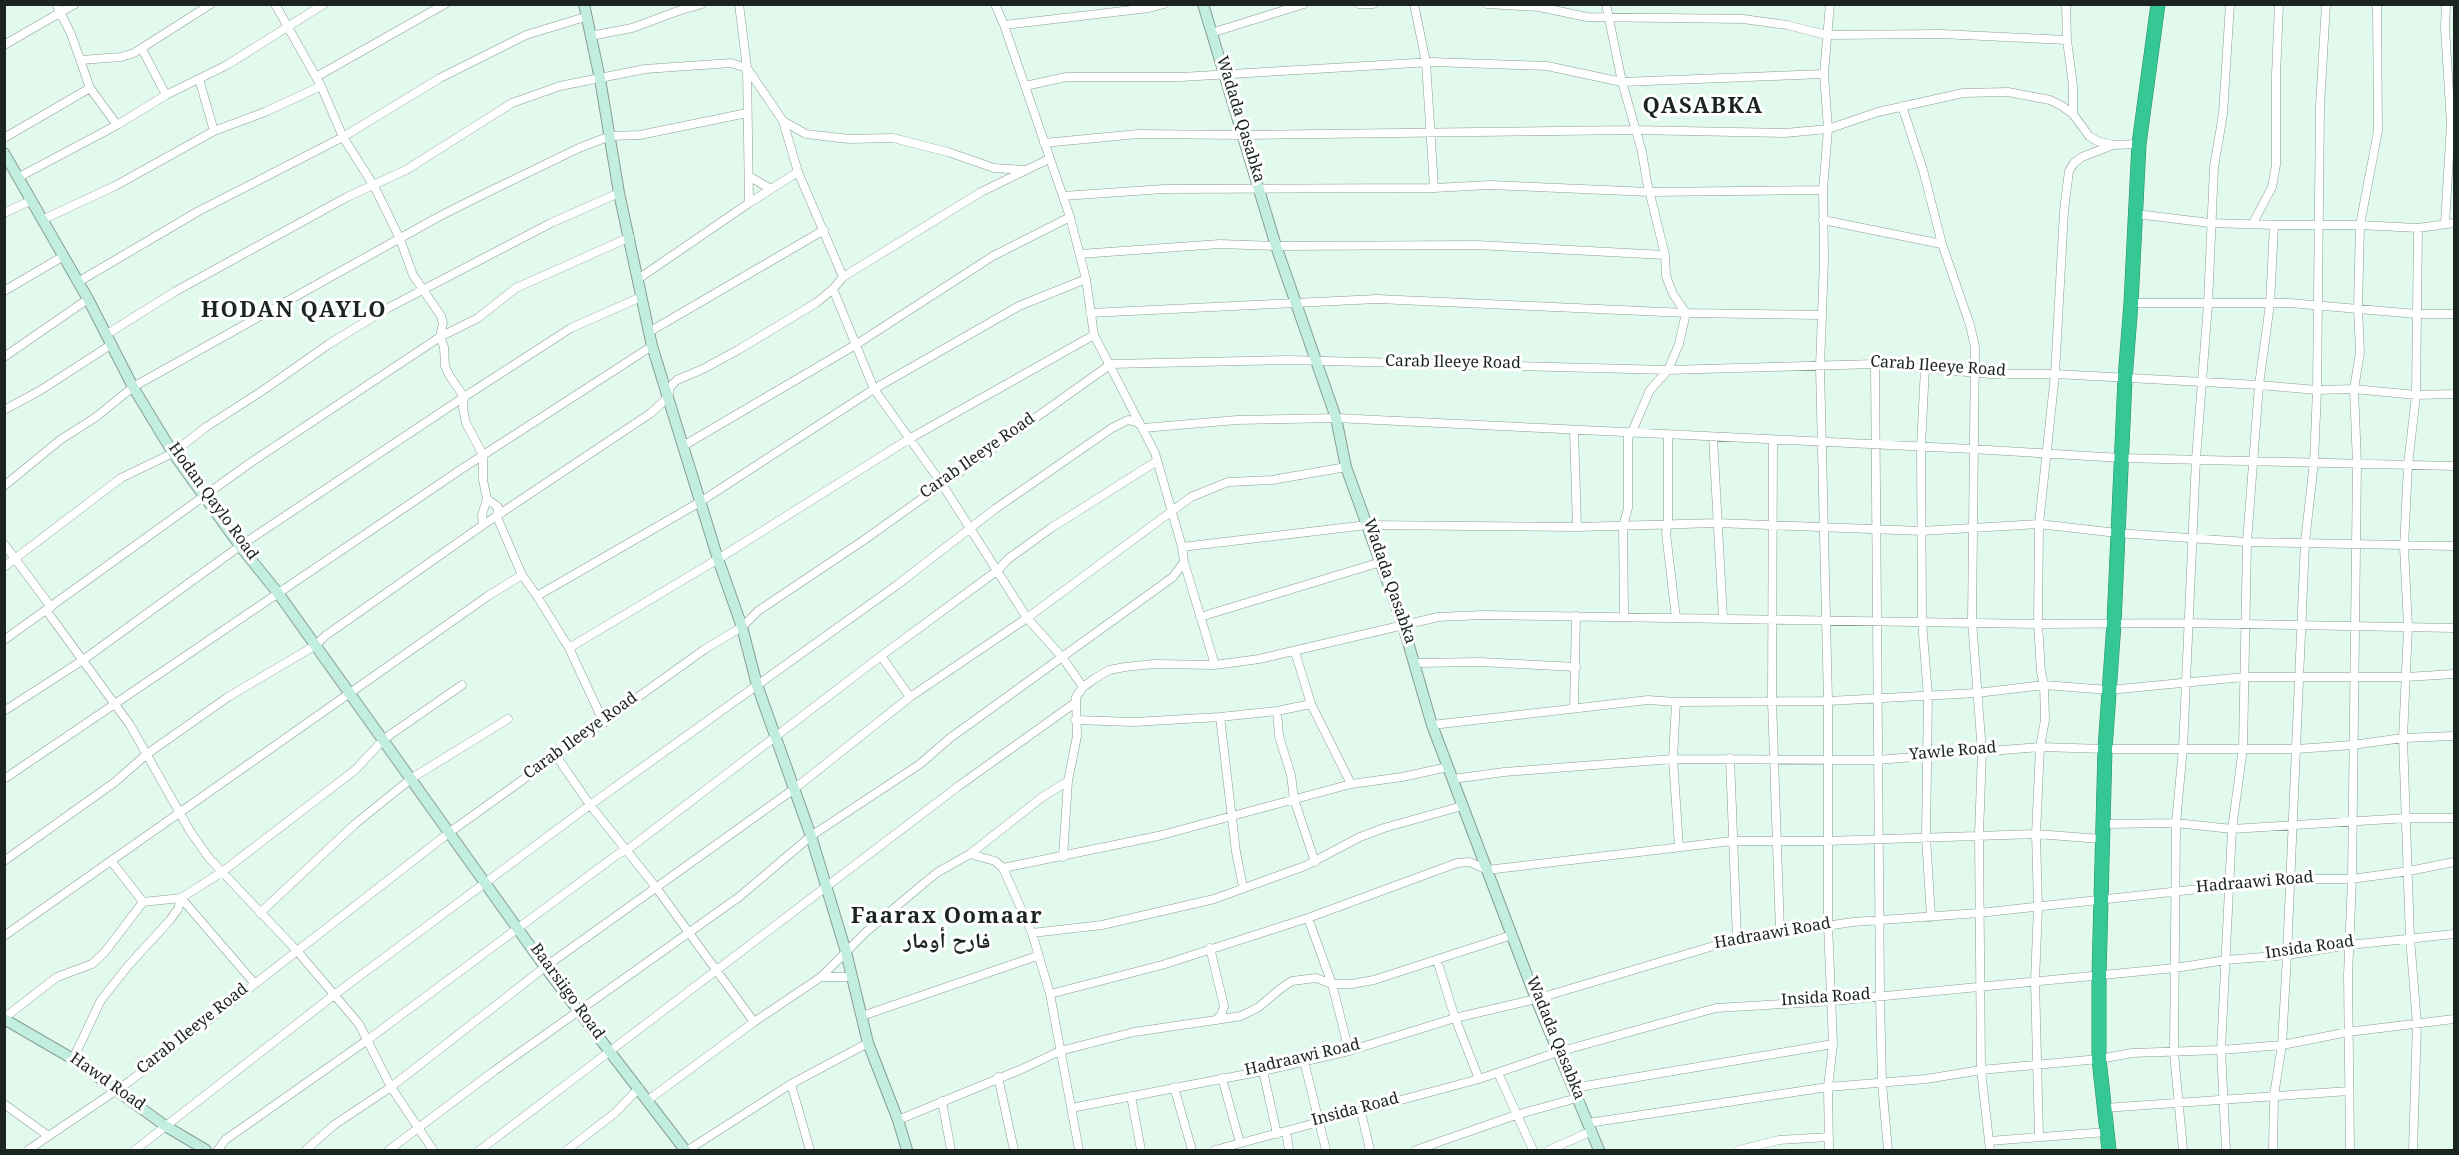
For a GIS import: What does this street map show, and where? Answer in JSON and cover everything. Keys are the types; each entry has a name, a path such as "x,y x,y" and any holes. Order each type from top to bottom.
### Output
{"highway":[{"path":"2109,1150 2099,1059 2100,898 2105,749 2114,623 2125,379 2132,303 2139,144 2158,4"}],"street":[{"path":"56,4 81,60 90,88 117,125"},
{"path":"4,45 62,14 75,4"},
{"path":"81,60 121,57 142,49 211,4"},
{"path":"275,4 321,86 343,137 374,186 400,239 413,275 441,316 443,322 440,337 449,375 464,397 463,408 466,423 483,455 483,480 487,499 482,515 483,525"},
{"path":"19,177 117,125 166,95 227,64 324,4"},
{"path":"316,77 445,4"},
{"path":"584,4 600,79 619,193 652,346 718,560 742,627 774,738 811,836 846,952 868,1043 898,1120 907,1150"},
{"path":"590,36 632,28 702,4"},
{"path":"739,4 747,68 749,202"},
{"path":"995,4 1070,217 1086,279 1094,335 1111,364 1157,461 1215,665"},
{"path":"1004,25 1164,4"},
{"name":"Wadada Qasabka","path":"1203,4 1276,246 1336,418 1346,468 1403,625 1432,725 1536,999 1599,1150"},
{"path":"1211,33 1304,4"},
{"path":"1359,4 1373,4"},
{"path":"1414,4 1426,63 1434,188"},
{"path":"1487,4 1539,7 1609,19 1743,20 1787,25 1827,35 1941,34 2067,40"},
{"path":"1606,4 1622,82 1665,255 1668,285 1686,313 1679,344 1668,370 1650,390 1630,434 1629,508 1623,526 1623,615"},
{"path":"1829,1150 1828,1087 1833,1044 1833,1001 1826,841 1828,701 1820,367 1824,260 1823,190 1828,129 1824,74 1830,4"},
{"path":"2066,4 2073,114"},
{"path":"2183,1150 2174,1053 2176,823 2183,748 2200,383 2208,304 2210,223 2214,167 2227,71 2230,4"},
{"path":"2253,223 2272,187 2276,165 2279,4"},
{"path":"2273,1150 2274,1095 2282,1045 2287,956 2305,542 2314,462 2317,390 2316,304 2320,225 2320,106 2326,4"},
{"path":"2350,1150 2348,1032 2357,463 2354,389 2360,352 2358,308 2360,225 2378,131 2377,4"},
{"path":"2445,223 2451,124 2445,28 2446,4"},
{"path":"78,282 197,212 343,137 440,78 526,34 585,17"},
{"path":"142,49 166,95"},
{"path":"4,410 41,390 176,291 347,197 374,186 427,157 512,104 560,86 645,69 731,63 747,68 783,121 798,172 843,277"},
{"path":"1025,86 1066,77 1224,75 1426,63 1547,66 1622,82 1824,74"},
{"path":"199,79 214,131"},
{"path":"44,219 115,186 214,131 265,112 321,86"},
{"path":"4,138 90,88"},
{"path":"1044,143 1138,134 1242,135 1634,130 1785,133 1828,129 1878,112 1963,93 2008,92 2050,100 2062,106 2073,114 2089,136 2097,141 2113,145 2139,144"},
{"path":"1902,106 1975,347 1972,449 1972,621 1982,752 1979,834 1981,1070 1990,1150"},
{"path":"4,486 60,440 96,417 134,387 400,239 532,170 610,136 640,135 747,113"},
{"path":"783,121 806,134 849,139 893,138 948,152 994,168 1027,170"},
{"path":"2039,1137 2035,981 2038,906 2036,834 2040,747 2045,720 2038,624 2039,524 2055,375 2064,211 2069,171 2074,163 2082,158 2113,145"},
{"name":"Hodan Qaylo Road","path":"4,153 44,219 62,257 88,299 134,387 173,453 240,546 278,593 450,832"},
{"path":"4,861 115,782 147,753 228,697 316,645 483,525 651,413 668,397 670,387 677,380 738,350 816,303 843,277 981,192 1049,159"},
{"path":"638,279 749,202 798,172"},
{"path":"750,177 771,189"},
{"path":"1063,196 1164,189 1434,188 1490,184 1650,192 1823,190"},
{"path":"4,567 120,478 173,453 206,427 328,344 423,289 551,223 619,193"},
{"path":"4,213 32,200"},
{"path":"2136,214 2210,223 2274,225 2418,228 2454,223"},
{"path":"683,446 857,344 993,256 1070,217"},
{"path":"1824,220 1942,244"},
{"path":"2226,1150 2221,1050 2232,829 2243,748 2247,542 2259,385 2270,304 2274,225"},
{"path":"2413,1150 2416,1024 2410,938 2403,738 2408,627 2404,547 2408,465 2416,395 2418,228"},
{"path":"649,332 824,230"},
{"path":"4,640 250,462 440,337 478,318 516,288 630,237"},
{"path":"1080,254 1220,244 1477,245 1665,255"},
{"path":"4,291 62,257"},
{"path":"537,596 700,502 874,389 1018,306 1086,279"},
{"path":"833,289 874,389 942,484 1027,618 1062,657 1083,687"},
{"path":"4,711 83,660 240,546 464,397 571,328 641,297"},
{"path":"4,357 88,299"},
{"path":"1090,313 1377,299 1686,313 1821,315"},
{"path":"2132,303 2316,304 2417,314 2454,314"},
{"path":"569,648 718,560 909,438 1094,335"},
{"path":"4,779 483,455 652,346"},
{"name":"Carab Ileeye Road","path":"28,1150 116,1090 298,952 450,832 705,649 742,627 758,611 1111,364 1288,360 1668,370 1875,364 1990,374 2055,375 2317,390 2354,389 2416,395 2454,394"},
{"path":"1875,364 1880,996 1882,1083 1888,1150"},
{"path":"1925,367 1921,447 1922,621 1928,696 1926,837 1931,917"},
{"path":"135,1150 334,995 486,882 897,585 970,528 1112,428 1128,420 1137,422 1143,428 1237,420 1336,418 2121,458 2454,466"},
{"path":"1574,431 1577,527"},
{"path":"1668,435 1668,524 1666,532 1676,618"},
{"path":"1713,437 1723,618"},
{"path":"1773,440 1772,701 1780,931"},
{"path":"218,1150 225,1140 366,1041 517,927 618,854 627,850 881,656 998,570 1008,559 1051,528 1157,461"},
{"path":"306,1150 334,1125 392,1087 545,967 655,886 794,789 910,697 1027,618 1191,497 1228,482 1272,480 1346,468"},
{"path":"487,499 498,507 497,517 522,575 569,648 604,723"},
{"path":"1182,547 1367,525 1577,527 1717,523 1922,531 2039,524 2117,533 2247,542 2305,542 2404,547 2454,546"},
{"path":"4,544 130,725 190,831 222,872 298,952 359,1024 392,1087 434,1150"},
{"path":"389,1150 757,882 811,836 920,764 950,738 1173,577 1184,562"},
{"path":"1200,617 1381,562"},
{"path":"4,936 480,601 522,575"},
{"path":"1063,857 1068,781 1077,736 1075,703 1078,692 1109,670 1125,667 1154,664 1215,665 1295,652 1449,616 1623,615 1676,618 1972,621 2038,624 2188,623 2301,627 2454,628"},
{"path":"1574,708 1576,616"},
{"path":"1295,652 1311,704 1351,784"},
{"path":"881,656 910,697"},
{"path":"1414,663 1480,662 1576,667"},
{"path":"1432,725 1648,700 1676,702 1828,701 1977,693 2044,685 2109,690 2244,677 2406,677 2454,674"},
{"path":"4,1019 57,977 92,964 104,953 143,902 181,898 222,872 356,770 384,739 462,685"},
{"path":"1676,702 1673,759 1679,847"},
{"path":"480,1150 960,785 1075,703"},
{"path":"1075,720 1134,722 1220,717 1278,711 1311,704"},
{"path":"1278,711 1279,736 1291,776 1294,799 1315,862"},
{"path":"1220,717 1236,852 1243,888"},
{"path":"260,913 355,824 411,778 508,718"},
{"name":"Yawle Road","path":"1453,779 1673,759 1877,760 2040,747 2297,749 2352,746 2403,738 2454,736"},
{"path":"557,757 590,806 655,886 687,934 754,1022"},
{"path":"1730,758 1737,939"},
{"path":"1003,868 1158,836 1351,784 1402,777 1448,767"},
{"path":"648,1100 754,1022 821,977 846,952 938,872 970,854 1041,798 1068,781"},
{"path":"1032,933 1102,925 1214,898 1315,862 1360,837 1384,828 1462,806"},
{"path":"2103,824 2176,823 2232,829 2407,818 2454,818"},
{"name":"Baarsiigo Road","path":"450,832 545,967 686,1150"},
{"path":"1050,994 1162,965 1308,918 1458,863 1470,862 1487,870 1732,841 1826,841 1979,834 2036,834 2102,839"},
{"path":"970,854 995,861 1003,868 1032,933 1050,994 1079,1150"},
{"path":"112,862 143,902"},
{"name":"Hadraawi Road","path":"1071,1108 1263,1071 1349,1051 1455,1018 1536,999 1737,939 1780,931 1880,920 1979,913 2290,879 2352,879 2454,862"},
{"path":"181,898 255,984"},
{"path":"73,1059 101,1000 170,920 178,909 181,898"},
{"path":"1308,918 1332,984 1349,1051"},
{"name":"Insida Road","path":"1215,1150 1237,1146 1319,1121 1361,1112 1479,1079 1558,1052 1716,1008 1833,1001 2175,968 2454,934"},
{"path":"898,1120 1060,1051 1134,1032 1241,1016 1259,1007 1280,988 1292,981 1316,978 1332,984 1352,984 1374,980 1512,935"},
{"path":"1210,948 1224,1006 1216,1020"},
{"path":"862,1016 1037,956"},
{"path":"1437,960 1455,1018 1479,1079"},
{"path":"821,977 851,977"},
{"name":"Hawd Road","path":"4,1019 73,1059 167,1127 206,1150"},
{"path":"1549,1150 1590,1127 1828,1087 1926,1079 1981,1070 2099,1059 2132,1053 2174,1053 2282,1045 2348,1032 2454,1019"},
{"path":"686,1150 791,1084 868,1043"},
{"path":"1416,1150 1575,1093 1833,1044"},
{"path":"1304,1061 1326,1150"},
{"path":"1263,1071 1281,1133 1289,1150"},
{"path":"1498,1073 1533,1150"},
{"path":"998,1077 1014,1150"},
{"path":"1222,1078 1237,1146"},
{"path":"791,1084 810,1150"},
{"path":"1174,1087 1192,1150"},
{"path":"567,1150 615,1113 639,1088"},
{"path":"2104,1108 2349,1091"},
{"path":"1131,1096 1141,1150"},
{"path":"942,1101 951,1150"},
{"path":"4,1104 47,1135"},
{"path":"1361,1112 1370,1150"},
{"path":"1989,1142 2107,1132"},
{"path":"1739,1150 1779,1140 1828,1137"}],"district":[{"name":"QASABKA","path":"1703,110"},
{"name":"HODAN QAYLO","path":"294,314"},
{"name":"Faarax Oomaar فارح أومار","path":"947,932"}]}
